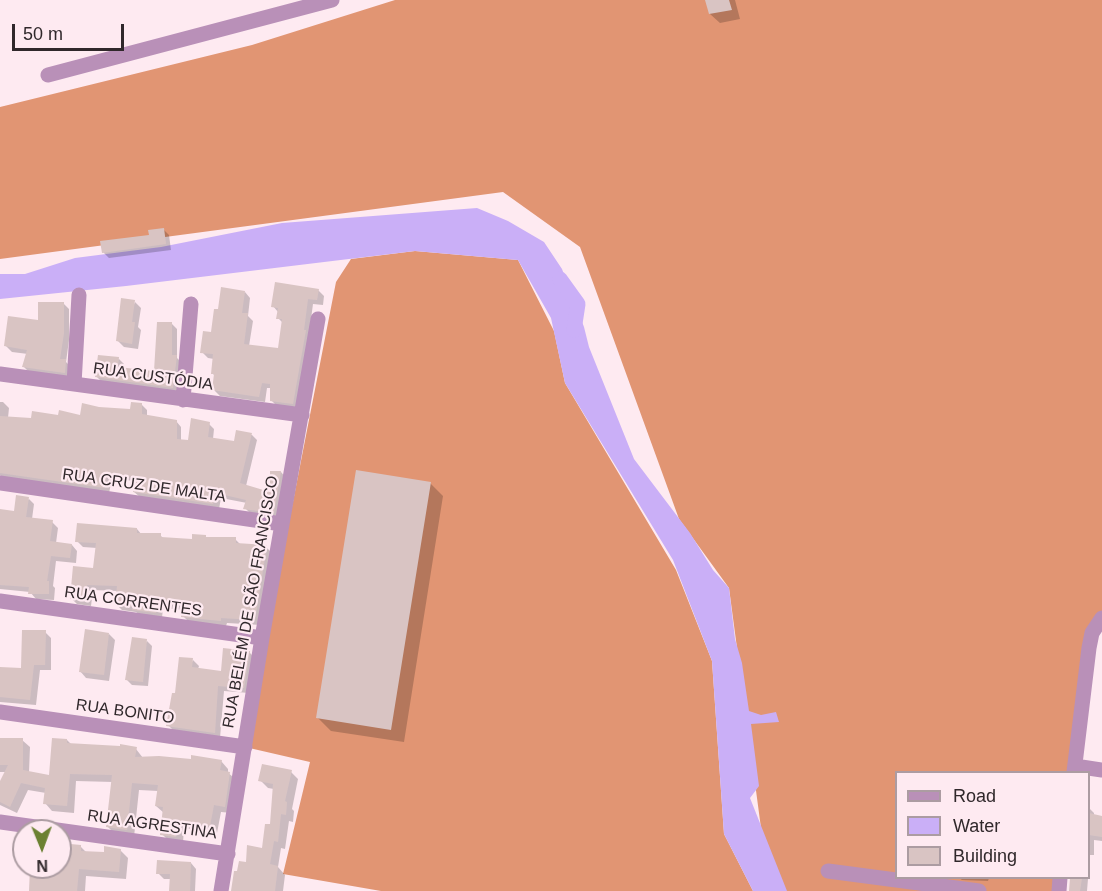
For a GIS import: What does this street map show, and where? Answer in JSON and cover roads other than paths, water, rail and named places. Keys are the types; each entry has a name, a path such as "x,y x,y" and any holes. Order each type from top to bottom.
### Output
{"street":[{"path":"48,75 332,0"},
{"path":"74,384 80,295"},
{"path":"183,400 192,304"},
{"name":"RUA BELÉM DE SÃO FRANCISCO","path":"221,891 262,638 318,319"},
{"name":"RUA CUSTÓDIA","path":"0,374 302,415"},
{"name":"RUA CRUZ DE MALTA","path":"0,483 282,524"},
{"name":"RUA CORRENTES","path":"0,601 262,638"},
{"path":"1102,618 1092,633 1089,648 1074,769 1102,770"},
{"name":"RUA BONITO","path":"0,712 244,747"},
{"name":"RUA AGRESTINA","path":"0,822 228,854"},
{"path":"828,871 979,891"}],"water":[{"path":"477,208 508,221 544,242 562,269 584,327 589,347 634,459 690,533 713,570 729,588 735,639 742,663 749,711 761,715 776,712 779,722 751,724 759,786 750,798 787,891 753,891 724,834 712,661 673,560 565,383 551,318 518,260 415,251 0,299 0,274 25,274 75,258 161,247 282,223"}],"waterway":[{"path":"560,279 578,304 574,330"}]}
